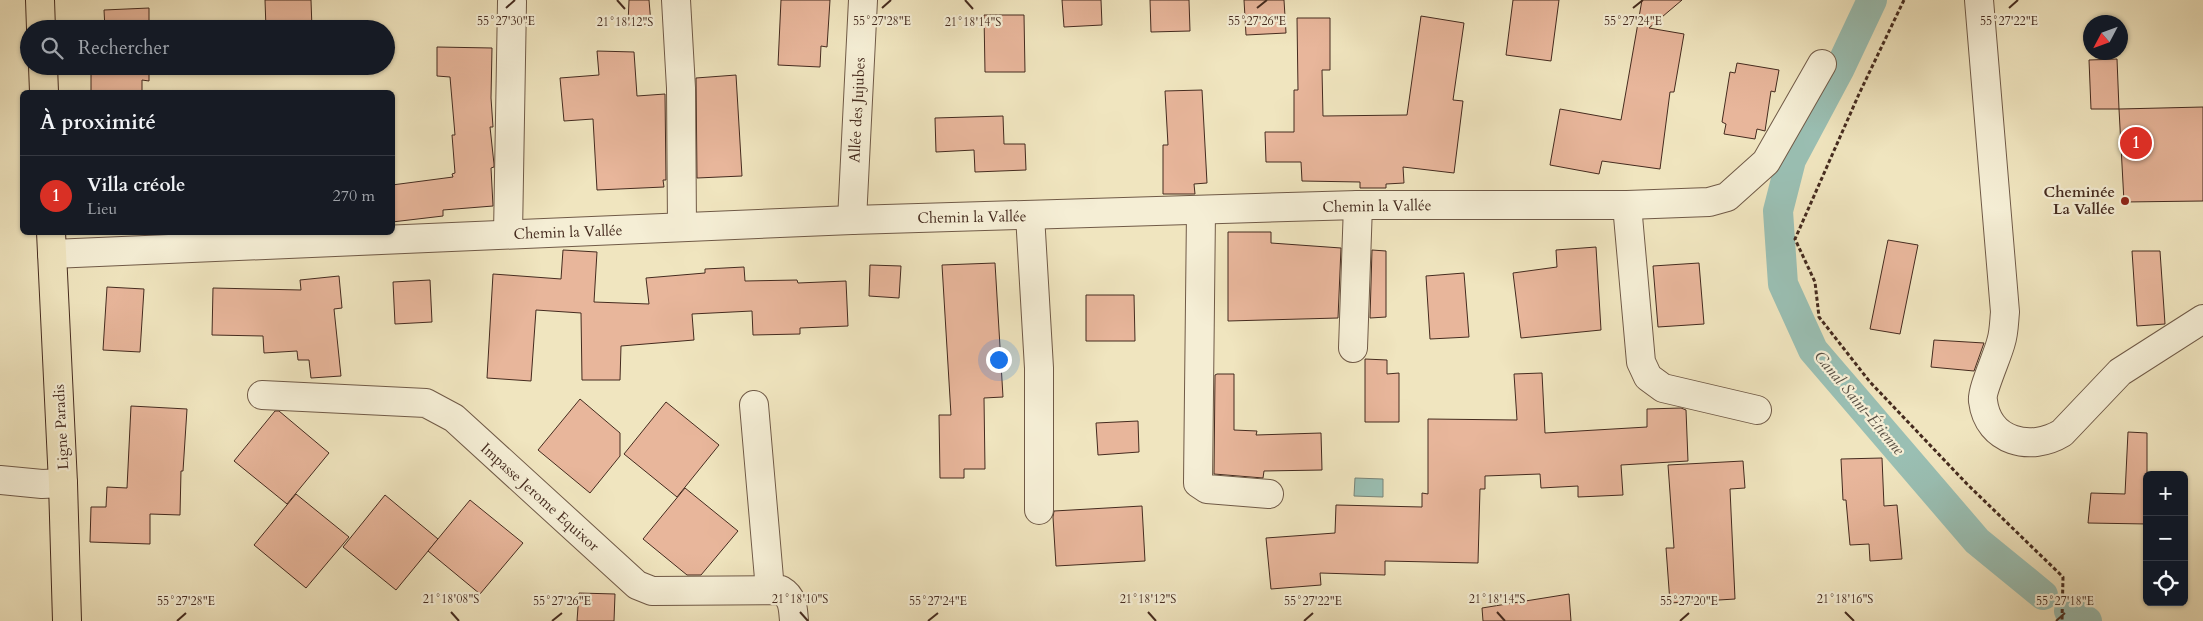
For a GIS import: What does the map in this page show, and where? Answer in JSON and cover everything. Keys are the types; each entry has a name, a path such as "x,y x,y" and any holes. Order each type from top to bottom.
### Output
{"main road":[{"path":"40,0 41,20"},
{"path":"43,75 44,90"},
{"name":"Ligne Paradis","path":"52,243 64,483 67,621"}],"street":[{"path":"676,0 682,88 682,227"},
{"name":"Allée des Jujubes","path":"852,220 863,0"},
{"path":"1979,0 2005,312 2002,342 1982,400 1991,422 2009,440 2026,443 2050,440 2062,433 2120,372 2203,319"},
{"path":"508,234 512,2"},
{"name":"Chemin la Vallée","path":"52,243 508,234 852,220 1358,205 1628,205 1708,202 1727,197 1766,162 1822,64"},
{"path":"1353,348 1358,205"},
{"path":"1628,205 1641,362 1648,377 1663,388 1758,410"},
{"path":"1201,211 1198,484 1207,489 1269,494"},
{"path":"1030,215 1039,368 1039,510"},
{"name":"Impasse Jerome Equixor","path":"262,395 426,403 454,418 637,585 652,591 781,590 788,594 793,605 794,621"},
{"path":"754,405 770,590"},
{"path":"0,480 42,484 64,483"}],"path":[{"path":"1904,0 1859,94 1795,239 1815,282 1819,317 1870,382 1967,484 2063,577 2062,621"}],"water":[{"path":"1355,478 1383,479 1383,497 1354,496"}],"building":[{"path":"265,0 311,0 312,20 266,20"},
{"path":"629,0 649,0 651,24 628,25"},
{"path":"781,0 830,0 827,47 821,46 820,67 778,65"},
{"path":"1062,0 1101,0 1102,25 1064,27"},
{"path":"1150,0 1189,0 1190,31 1151,32"},
{"path":"1244,0 1284,0 1286,33 1246,35"},
{"path":"1513,0 1559,0 1551,61 1506,55"},
{"path":"1642,0 1682,0 1649,28 1684,34 1674,92 1670,92 1660,169 1602,161 1599,174 1550,165 1560,109 1621,120"},
{"path":"149,8 149,20 105,20 104,10"},
{"path":"984,15 1024,15 1025,72 985,72"},
{"path":"1421,16 1464,23 1453,100 1463,101 1454,173 1403,167 1404,183 1386,184 1386,188 1360,188 1360,182 1302,181 1301,162 1266,162 1265,132 1294,132 1294,90 1298,90 1297,18 1330,18 1330,70 1322,70 1323,116 1407,115"},
{"path":"437,47 492,48 491,98 493,127 490,127 494,164 494,167 491,168 493,206 443,210 443,216 395,222 395,185 453,177 452,174 455,173 452,135 455,135 450,77 437,76"},
{"path":"597,51 634,52 637,96 665,94 666,180 663,180 664,187 597,190 593,119 564,121 560,78 599,75"},
{"path":"2089,60 2117,60 2119,109 2091,109"},
{"path":"1737,63 1779,70 1775,92 1771,91 1765,131 1757,129 1755,139 1724,134 1726,124 1722,122 1730,72 1735,73"},
{"path":"91,75 149,75 149,81 142,80 142,90 91,90"},
{"path":"736,75 742,176 697,178 696,78"},
{"path":"1202,90 1207,183 1194,184 1195,194 1163,194 1163,145 1168,145 1165,91"},
{"path":"2203,107 2203,201 2124,202 2119,109"},
{"path":"1003,116 1004,144 1025,144 1026,170 975,172 974,150 936,152 935,118"},
{"path":"1228,232 1271,232 1271,243 1341,248 1338,318 1228,321"},
{"path":"1888,240 1918,245 1900,334 1870,329"},
{"path":"1596,247 1601,330 1521,338 1513,273 1557,267 1556,250"},
{"path":"563,250 597,252 594,302 649,304 646,278 705,273 705,269 744,267 745,281 797,280 798,283 846,281 848,326 800,328 800,334 753,335 752,311 692,314 694,340 621,346 620,380 582,380 581,313 536,310 531,381 487,378 493,274 561,279"},
{"path":"1372,250 1386,251 1386,317 1370,318"},
{"path":"2132,251 2160,251 2165,324 2137,326"},
{"path":"995,263 1003,397 984,398 985,469 964,469 964,478 940,478 939,415 951,415 942,265"},
{"path":"1699,263 1704,324 1658,327 1653,266"},
{"path":"870,265 901,266 899,298 869,296"},
{"path":"1464,273 1469,337 1430,339 1426,276"},
{"path":"339,276 342,308 334,309 341,376 311,378 309,360 298,360 297,351 264,353 263,336 212,335 213,288 301,290 300,280"},
{"path":"430,280 432,322 395,324 393,282"},
{"path":"107,287 144,289 140,352 103,350"},
{"path":"1086,295 1134,295 1135,341 1086,341"},
{"path":"1934,340 1984,343 1974,371 1931,367"},
{"path":"1365,359 1387,360 1387,374 1399,373 1399,422 1365,422"},
{"path":"1542,373 1545,433 1647,427 1647,409 1681,408 1686,410 1688,461 1621,465 1623,495 1578,497 1578,486 1541,488 1540,474 1485,476 1485,489 1480,489 1478,563 1385,561 1385,575 1320,573 1321,585 1271,589 1266,538 1335,533 1336,505 1422,507 1422,493 1428,494 1428,419 1517,420 1514,374"},
{"path":"1234,374 1234,430 1257,431 1256,435 1321,433 1322,470 1264,471 1263,478 1214,474 1215,375"},
{"path":"580,399 620,433 620,456 590,493 538,450"},
{"path":"666,402 719,445 677,497 624,454"},
{"path":"131,406 187,409 183,471 181,471 180,515 150,514 150,544 90,542 91,507 106,507 107,487 127,488"},
{"path":"275,411 279,411 329,453 287,504 234,461"},
{"path":"1138,421 1139,452 1098,455 1096,423"},
{"path":"2128,432 2147,433 2147,471 2143,471 2143,524 2088,523 2091,493 2125,494"},
{"path":"1882,458 1884,506 1897,505 1902,559 1870,561 1869,544 1850,545 1846,500 1843,500 1841,459"},
{"path":"1743,461 1745,488 1730,489 1735,599 1670,603 1666,548 1674,548 1668,465"},
{"path":"685,488 738,531 701,575 687,575 643,539"},
{"path":"296,494 349,537 306,588 254,545"},
{"path":"385,495 438,539 396,590 343,547"},
{"path":"470,500 523,543 480,594 428,551"},
{"path":"1142,506 1145,561 1056,566 1054,511"},
{"path":"579,593 615,594 614,621 577,621"},
{"path":"1569,594 1571,621 1483,621 1482,608"}],"waterway":[{"name":"Canal Saint-Étienne","path":"1872,0 1839,70 1791,160 1778,211 1783,284 1813,350 1977,541 2043,595"},
{"name":"Canal Saint-Étienne","path":"2069,611 2087,621"}],"place":[{"name":"Villa créole","path":"2136,143"},
{"name":"Cheminée La Vallée","path":"2125,201"}]}
